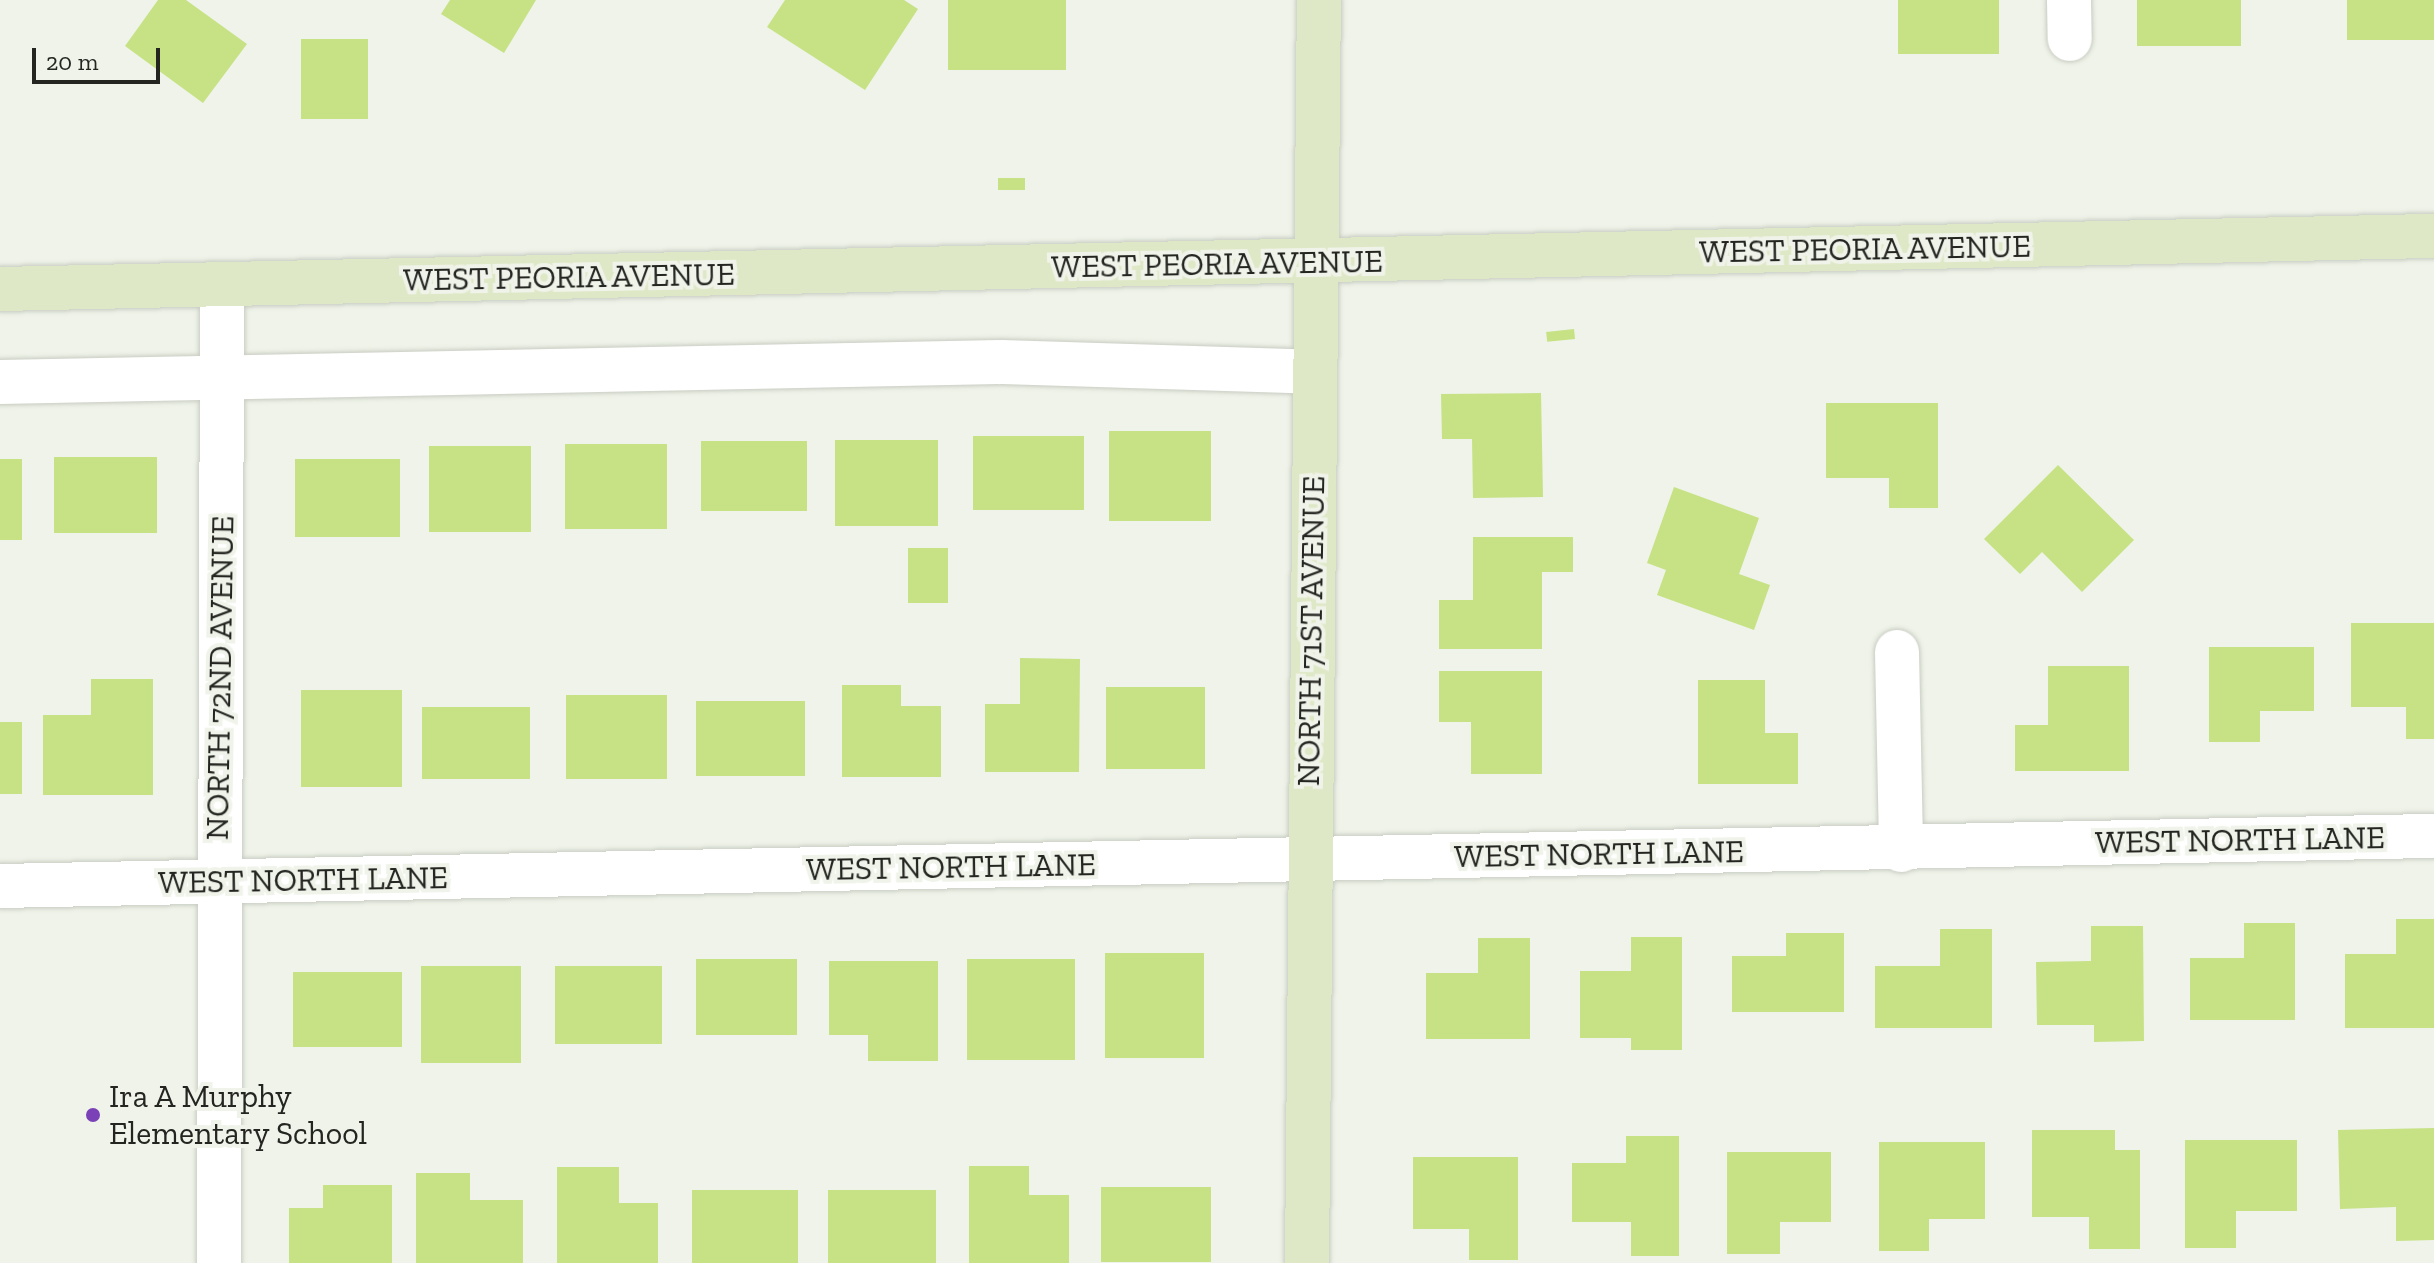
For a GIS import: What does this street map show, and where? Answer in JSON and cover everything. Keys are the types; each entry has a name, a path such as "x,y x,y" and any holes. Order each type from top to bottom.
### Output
{"main road":[{"name":"NORTH 71ST AVENUE","path":"1307,1263 1308,859 1319,0"},
{"name":"WEST PEORIA AVENUE","path":"0,289 2434,236"}],"street":[{"name":"NORTH 72ND AVENUE","path":"219,1263 222,285"},
{"path":"0,382 1002,362 1314,372"},
{"path":"1897,652 1901,850"},
{"name":"WEST NORTH LANE","path":"0,886 1901,850 2434,836"}],"building":[{"path":"158,0 186,0 247,44 203,103 125,46"},
{"path":"450,0 536,0 504,53 441,14"},
{"path":"785,0 904,0 918,9 865,90 767,27"},
{"path":"948,0 1066,0 1066,70 948,70"},
{"path":"1898,0 1999,0 1999,54 1898,54"},
{"path":"2137,0 2241,0 2241,46 2137,46"},
{"path":"2347,0 2434,0 2434,40 2347,40"},
{"path":"301,39 368,39 368,119 301,119"},
{"path":"998,178 1025,178 1025,190 998,190"},
{"path":"1574,329 1575,339 1547,342 1546,332"},
{"path":"1541,393 1543,497 1473,498 1472,439 1442,439 1441,394"},
{"path":"1826,403 1938,403 1938,508 1889,508 1889,478 1826,478"},
{"path":"1109,431 1211,431 1211,521 1109,521"},
{"path":"973,436 1084,436 1084,510 973,510"},
{"path":"835,440 938,440 938,526 835,526"},
{"path":"701,441 807,441 807,511 701,511"},
{"path":"565,444 667,444 667,529 565,529"},
{"path":"429,446 531,446 531,532 429,532"},
{"path":"54,457 157,457 157,533 54,533"},
{"path":"0,459 22,459 22,540 0,540"},
{"path":"295,459 400,459 400,537 295,537"},
{"path":"2058,465 2134,540 2082,592 2042,552 2020,574 1984,539"},
{"path":"1674,487 1759,518 1739,574 1770,585 1754,630 1657,595 1666,570 1647,563"},
{"path":"1473,537 1573,537 1573,572 1542,572 1542,649 1439,649 1439,600 1473,600"},
{"path":"908,548 948,548 948,603 908,603"},
{"path":"2351,623 2434,623 2434,739 2406,739 2406,707 2351,707"},
{"path":"2209,647 2314,647 2314,711 2260,711 2260,742 2209,742"},
{"path":"1020,658 1080,659 1079,772 985,772 985,704 1020,704"},
{"path":"2048,666 2129,666 2129,771 2015,771 2015,725 2048,725"},
{"path":"1439,671 1542,671 1542,774 1471,774 1471,722 1439,722"},
{"path":"91,679 153,679 153,795 43,795 43,715 91,715"},
{"path":"1698,680 1765,680 1765,733 1798,733 1798,784 1698,784"},
{"path":"842,685 901,685 901,706 941,706 941,777 842,777"},
{"path":"1106,687 1205,687 1205,769 1106,769"},
{"path":"301,690 402,690 402,787 301,787"},
{"path":"566,695 667,695 667,779 566,779"},
{"path":"696,701 805,701 805,776 696,776"},
{"path":"422,707 530,707 530,779 422,779"},
{"path":"0,722 22,722 22,794 0,794"},
{"path":"2396,919 2434,919 2434,1028 2345,1028 2345,954 2396,954"},
{"path":"2244,923 2295,923 2295,1020 2190,1020 2190,958 2244,958"},
{"path":"2091,926 2143,926 2144,1041 2094,1042 2094,1025 2037,1025 2036,962 2091,961"},
{"path":"1940,929 1992,929 1992,1028 1875,1028 1875,966 1940,966"},
{"path":"1786,933 1844,933 1844,1012 1732,1012 1732,956 1786,956"},
{"path":"1631,937 1682,937 1682,1050 1631,1050 1631,1038 1580,1038 1580,971 1631,971"},
{"path":"1478,938 1530,938 1530,1039 1426,1039 1426,973 1478,973"},
{"path":"1105,953 1204,953 1204,1058 1105,1058"},
{"path":"696,959 797,959 797,1035 696,1035"},
{"path":"967,959 1075,959 1075,1060 967,1060"},
{"path":"829,961 938,961 938,1061 868,1061 868,1035 829,1035"},
{"path":"421,966 521,966 521,1063 421,1063"},
{"path":"555,966 662,966 662,1044 555,1044"},
{"path":"293,972 402,972 402,1047 293,1047"},
{"path":"2434,1128 2434,1240 2396,1241 2396,1207 2340,1209 2338,1130"},
{"path":"2032,1130 2115,1130 2115,1150 2140,1150 2140,1249 2089,1249 2089,1217 2032,1217"},
{"path":"1626,1136 1679,1136 1679,1256 1631,1256 1631,1222 1572,1222 1572,1163 1626,1163"},
{"path":"2185,1140 2297,1140 2297,1211 2236,1211 2236,1248 2185,1248"},
{"path":"1879,1142 1985,1142 1985,1219 1929,1219 1929,1251 1879,1251"},
{"path":"1727,1152 1831,1152 1831,1222 1780,1222 1780,1254 1727,1254"},
{"path":"1413,1157 1518,1157 1518,1260 1469,1260 1469,1229 1413,1229"},
{"path":"969,1166 1029,1166 1029,1195 1069,1195 1069,1263 969,1263"},
{"path":"557,1167 619,1167 619,1203 658,1203 658,1263 557,1263"},
{"path":"416,1173 470,1173 470,1200 523,1200 523,1263 416,1263"},
{"path":"323,1185 392,1185 392,1263 289,1263 289,1208 323,1208"},
{"path":"1101,1187 1211,1187 1211,1262 1101,1262"},
{"path":"692,1190 798,1190 798,1263 692,1263"},
{"path":"828,1190 936,1190 936,1263 828,1263"}],"place":[{"name":"Ira A Murphy Elementary School","path":"93,1115"}]}
